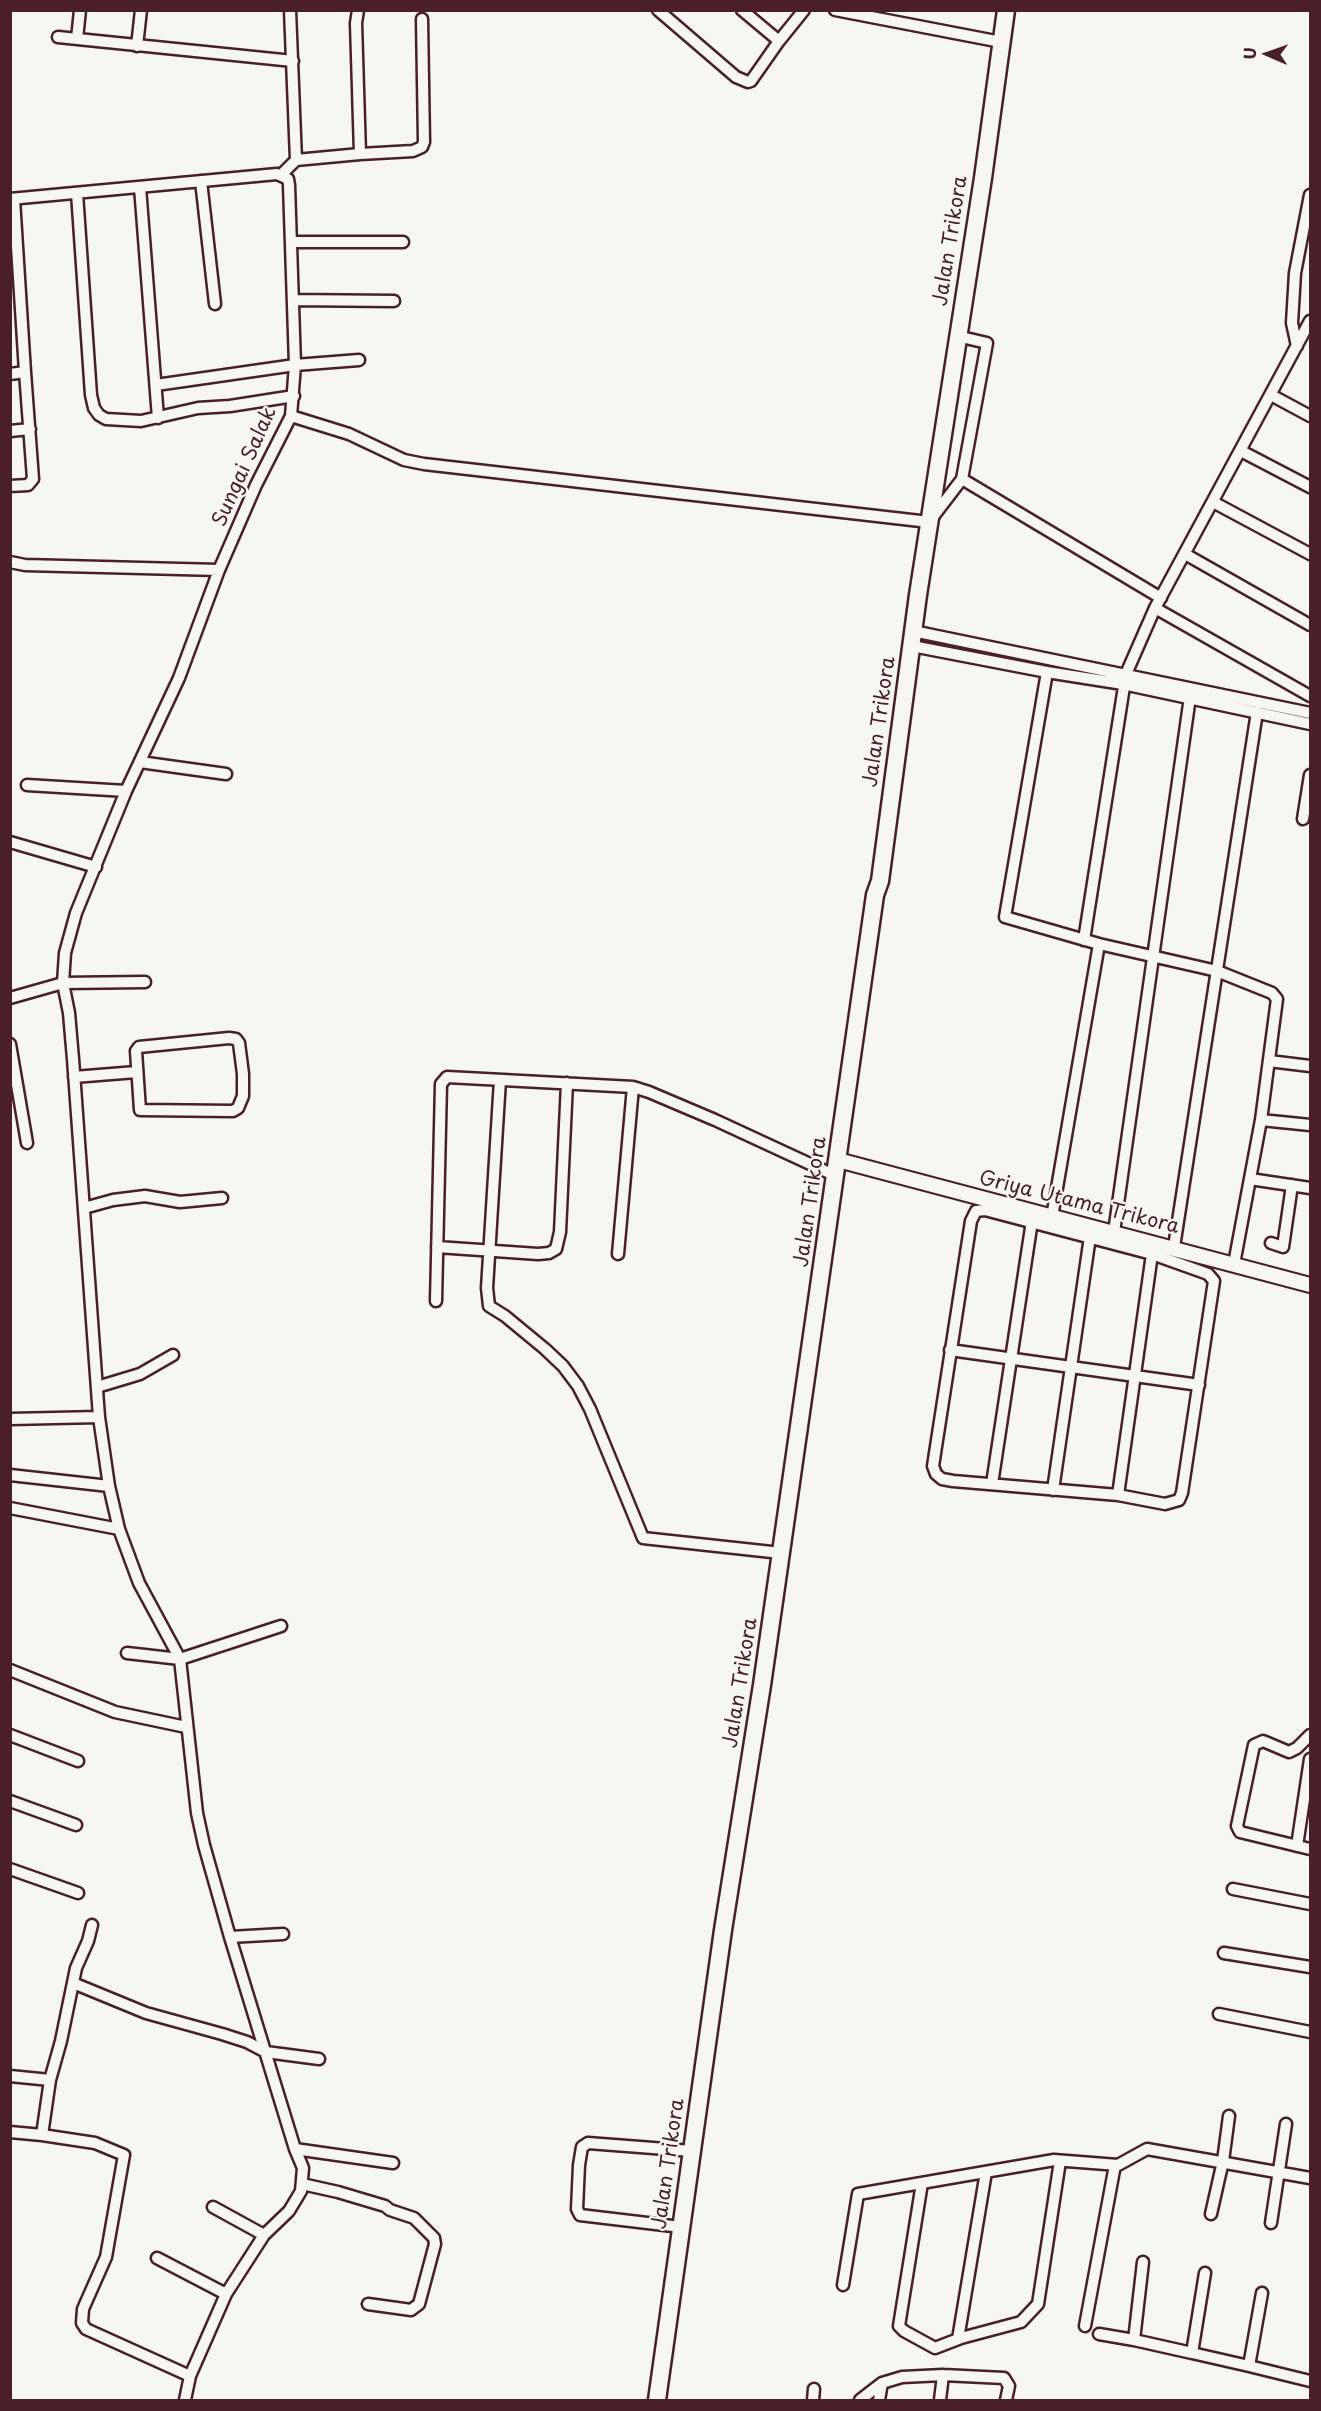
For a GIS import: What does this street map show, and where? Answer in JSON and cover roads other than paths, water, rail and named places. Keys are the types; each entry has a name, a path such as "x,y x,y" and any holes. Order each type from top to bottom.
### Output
{"main road":[{"name":"Jalan Trikora","path":"657,2400 875,896 880,881 929,522 1006,10"}],"street":[{"path":"76,39 80,10"},
{"path":"136,46 141,10"},
{"path":"290,10 296,160"},
{"path":"358,10 356,22 360,154"},
{"path":"658,10 743,81 752,81 778,41 804,10"},
{"path":"742,10 778,41"},
{"path":"835,10 1001,42"},
{"path":"10,486 28,485 32,480 12,199 282,174 296,160 413,151 422,147 424,142 422,19"},
{"path":"58,38 293,62"},
{"name":"Sungai Salak","path":"180,1659 139,1583 119,1529 109,1486 99,1417 69,1013 63,983 65,953 76,913 126,791 179,678 219,570 256,485 291,416 295,365 289,186 288,179 282,174"},
{"path":"201,181 215,304"},
{"path":"140,187 158,418"},
{"path":"77,193 91,395 94,408 99,415 106,419 141,421 198,408 230,406 294,396"},
{"path":"1298,343 1292,323 1295,273 1311,195"},
{"path":"291,242 403,242"},
{"path":"293,300 394,301"},
{"path":"10,320 22,320"},
{"path":"1084,940 1124,679 1158,603 1311,321"},
{"path":"291,416 349,435 404,460 424,464 929,522 962,479 987,343 957,336"},
{"path":"1298,343 1311,346"},
{"path":"156,385 295,365 359,360"},
{"path":"10,374 25,372"},
{"path":"1271,395 1311,416"},
{"path":"10,431 30,429"},
{"path":"1241,451 1311,487"},
{"path":"962,479 1158,603 1311,696"},
{"path":"1213,502 1311,554"},
{"path":"1185,554 1311,625"},
{"path":"10,562 25,566 219,570"},
{"path":"913,639 1047,672 1124,679 1190,698 1311,724"},
{"path":"913,639 1311,713"},
{"path":"1047,672 1005,917 1099,944 1217,971 1275,996 1276,1012 1261,1120 1233,1264"},
{"path":"1114,1232 1190,698"},
{"path":"1174,1247 1257,712"},
{"path":"140,762 226,774"},
{"path":"1302,819 1311,775"},
{"path":"27,785 126,791"},
{"path":"10,842 96,867"},
{"path":"1052,1217 1099,944"},
{"path":"10,998 63,983 145,982"},
{"path":"236,1039 239,1043 243,1074 241,1104 233,1111 141,1111 138,1106 136,1072 136,1052 139,1047 236,1039"},
{"path":"10,1044 27,1143"},
{"path":"1269,1061 1311,1066"},
{"path":"74,1077 136,1072"},
{"path":"436,1301 441,1082 447,1077 633,1088 649,1092 837,1168"},
{"path":"500,1080 487,1288 489,1306 505,1316 545,1349 563,1366 578,1386 590,1409 643,1538 781,1553"},
{"path":"437,1247 538,1254 552,1252 558,1244 567,1083"},
{"path":"618,1254 633,1088"},
{"path":"1261,1120 1311,1125"},
{"name":"Griya Utama Trikora","path":"837,1168 1052,1217 1091,1232 1114,1232 1311,1285"},
{"path":"1250,1179 1311,1188"},
{"path":"1271,1243 1283,1246 1292,1185"},
{"path":"84,1208 113,1200 145,1196 180,1202 222,1198"},
{"path":"986,1210 1091,1232 1208,1274 1214,1281 1182,1493 1179,1500 1165,1504 1118,1495 942,1479 934,1471 933,1466 974,1213 986,1210"},
{"path":"992,1485 1032,1221"},
{"path":"1053,1490 1091,1232"},
{"path":"1118,1495 1152,1254"},
{"path":"950,1350 1199,1385"},
{"path":"97,1387 140,1374 173,1355"},
{"path":"10,1419 99,1417"},
{"path":"10,1475 109,1486"},
{"path":"10,1509 119,1529"},
{"path":"127,1653 180,1659 281,1626"},
{"path":"180,1659 196,1813 230,1937 303,2168 301,2191 289,2211 264,2235 226,2294 190,2376 185,2400"},
{"path":"10,1670 115,1712 186,1727"},
{"path":"10,1735 78,1761"},
{"path":"1311,1735 1289,1752 1263,1741 1254,1745 1237,1821 1239,1831 1311,1849"},
{"path":"1297,1846 1311,1760"},
{"path":"10,1801 76,1825"},
{"path":"10,1869 78,1893"},
{"path":"1233,1889 1311,1904"},
{"path":"42,2135 50,2080 61,2041 76,1968 88,1941 92,1925"},
{"path":"230,1937 283,1934"},
{"path":"1224,1953 1311,1967"},
{"path":"73,1983 146,2013 247,2042 266,2052 319,2059"},
{"path":"1219,2014 1311,2032"},
{"path":"10,2076 50,2080"},
{"path":"1212,2214 1230,2116"},
{"path":"1271,2223 1286,2124"},
{"path":"10,2132 95,2143 124,2155 106,2257 83,2309 82,2323 86,2329 190,2376"},
{"path":"681,2228 580,2215 577,2209 579,2164 582,2147 588,2143 692,2151"},
{"path":"296,2149 393,2163"},
{"path":"843,2285 858,2194 1060,2161 1115,2165 1147,2149 1311,2178"},
{"path":"922,2183 899,2326 935,2348 958,2339 1021,2322 1038,2304 1060,2161"},
{"path":"1085,2326 1115,2165"},
{"path":"958,2339 986,2172"},
{"path":"302,2184 384,2205 390,2210 414,2218 434,2238 435,2244 419,2304 411,2310 368,2304"},
{"path":"213,2207 264,2235"},
{"path":"157,2258 226,2294"},
{"path":"1134,2340 1143,2262"},
{"path":"1192,2353 1205,2273"},
{"path":"1249,2366 1262,2294"},
{"path":"1099,2334 1311,2381"},
{"path":"940,2400 944,2375"},
{"path":"860,2400 882,2383 902,2377 944,2375 1004,2378 1009,2386 1006,2400"},
{"path":"879,2400 882,2383"}]}
